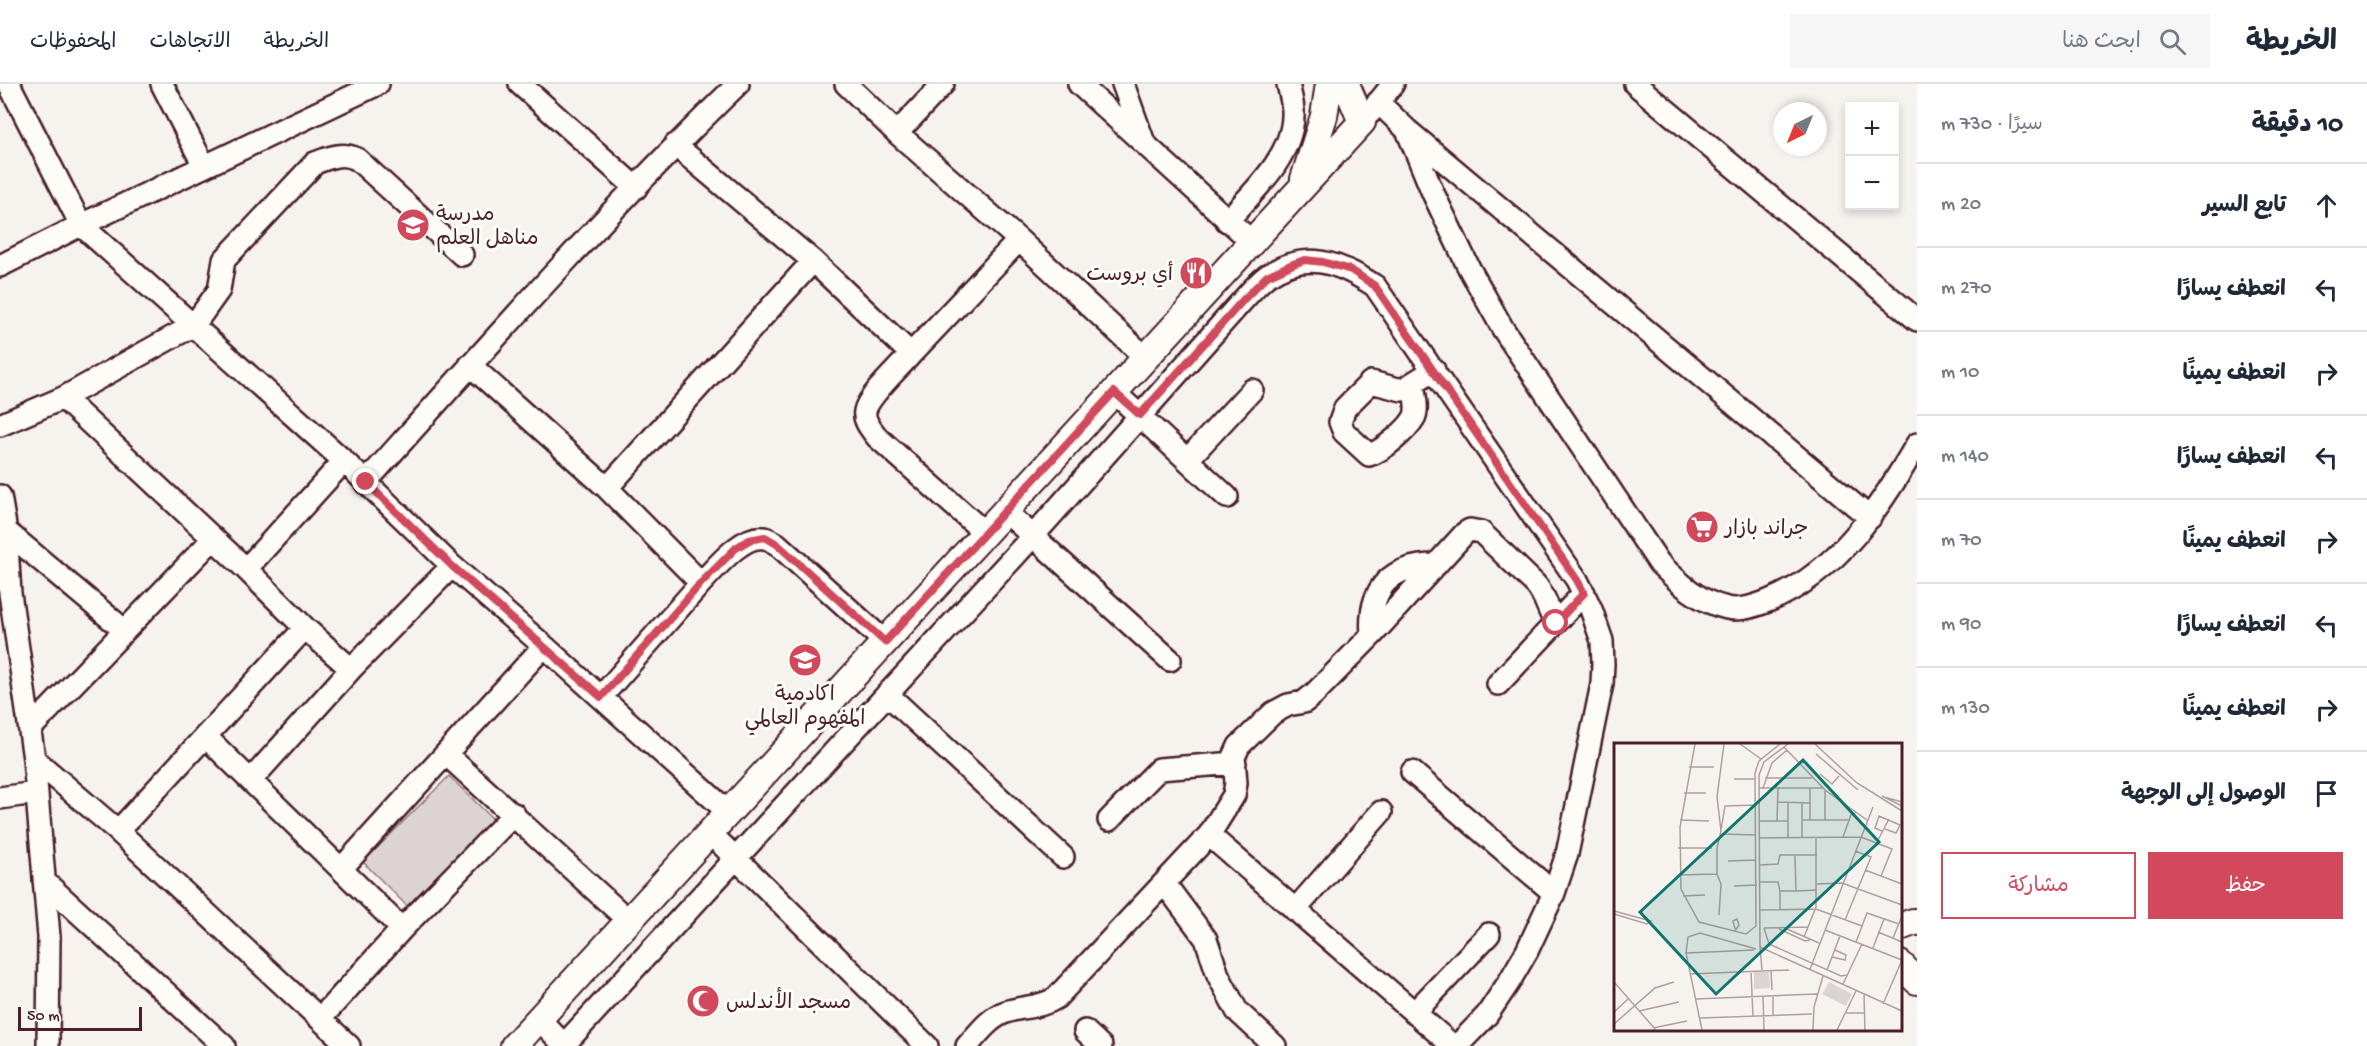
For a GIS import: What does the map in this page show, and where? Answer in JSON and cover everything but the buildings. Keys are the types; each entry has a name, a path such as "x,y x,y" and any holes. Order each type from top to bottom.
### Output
{"main road":[{"path":"1299,190 1316,146 1329,84"},
{"path":"514,1046 1362,122 1346,84"},
{"path":"1902,926 1917,922"},
{"path":"1902,966 1917,981"}],"street":[{"path":"162,84 204,166"},
{"path":"0,266 81,225 378,84"},
{"path":"520,84 636,188"},
{"path":"366,482 470,365 675,145 738,84"},
{"path":"846,84 1146,358"},
{"path":"897,133 943,84"},
{"path":"1078,84 1096,93 1145,144 1252,242"},
{"path":"1123,84 1145,144"},
{"path":"1227,221 1259,186 1289,139 1293,115 1287,84"},
{"path":"1362,122 1393,84"},
{"path":"1635,84 1917,320"},
{"path":"8,91 81,225 344,461 452,566 728,812"},
{"path":"1378,102 1407,130 1870,518"},
{"path":"1407,130 1433,193 1469,268 1503,329 1659,563 1682,586 1706,601 1728,608 1757,606 1797,588 1848,544 1870,518 1917,444"},
{"path":"675,145 813,261 911,354"},
{"path":"0,425 63,398 194,325 219,290 224,260 315,163 335,155 346,154 357,159 462,255"},
{"path":"985,533 878,437 868,425 865,413 870,401 911,354 1019,240"},
{"path":"538,1019 564,1046 1033,536 1244,299 1267,276 1305,260 1323,262 1351,270 1375,286 1577,580 1602,641 1602,684 1567,854 1554,893 1527,951 1509,982 1486,1015 1455,1046 1209,835"},
{"path":"607,488 813,261"},
{"path":"470,365 607,488 701,583"},
{"path":"1413,384 1434,370"},
{"path":"1188,459 1252,390"},
{"path":"1114,392 1227,497"},
{"path":"63,398 351,669"},
{"path":"246,569 344,461"},
{"path":"0,496 6,531 10,593 34,759 35,794 49,937 48,1046"},
{"path":"1005,511 1170,660"},
{"path":"967,1046 1001,1014 1049,1003 1056,998 1209,835 1234,795 1236,783 1234,757 1239,746 1260,724 1280,708 1309,699 1372,635 1465,533 1470,530 1481,532 1539,588 1556,623"},
{"path":"6,531 124,630"},
{"path":"601,697 701,583 736,548 749,540 765,537 777,544 885,642"},
{"path":"31,728 213,539"},
{"path":"252,779 351,669 452,566"},
{"path":"1498,684 1584,593"},
{"path":"118,831 305,628"},
{"path":"341,869 544,646"},
{"path":"887,694 1063,857"},
{"path":"206,736 402,929"},
{"path":"447,754 629,921"},
{"path":"34,759 118,831 349,1046"},
{"path":"1109,820 1159,769 1235,763"},
{"path":"1412,772 1554,893"},
{"path":"0,798 35,794"},
{"path":"1295,910 1380,812"},
{"path":"320,1019 402,929 514,814"},
{"path":"710,833 927,1046"},
{"path":"44,881 225,1046"},
{"path":"1165,884 1206,939 1218,975 1237,1011 1275,1046"},
{"path":"1414,1013 1489,934"},
{"path":"1085,1031 1101,1046"}],"shaded area":[{"path":"449,776 493,819 407,906 363,862"}],"place":[{"name":"مدرسة مناهل العلم","path":"413,225"},
{"name":"أي بروست","path":"1196,273"},
{"name":"جراند بازار","path":"1702,527"},
{"name":"اكادمية المفهوم العالمي","path":"805,660"},
{"name":"مسجد الأندلس","path":"703,1001"}],"route":[{"path":"366,482 452,566 601,697 701,583 736,548 749,540 765,537 777,544 885,642 1114,392 1140,415 1267,276 1305,260 1323,262 1351,270 1375,286 1577,580 1584,593 1556,623"}]}
